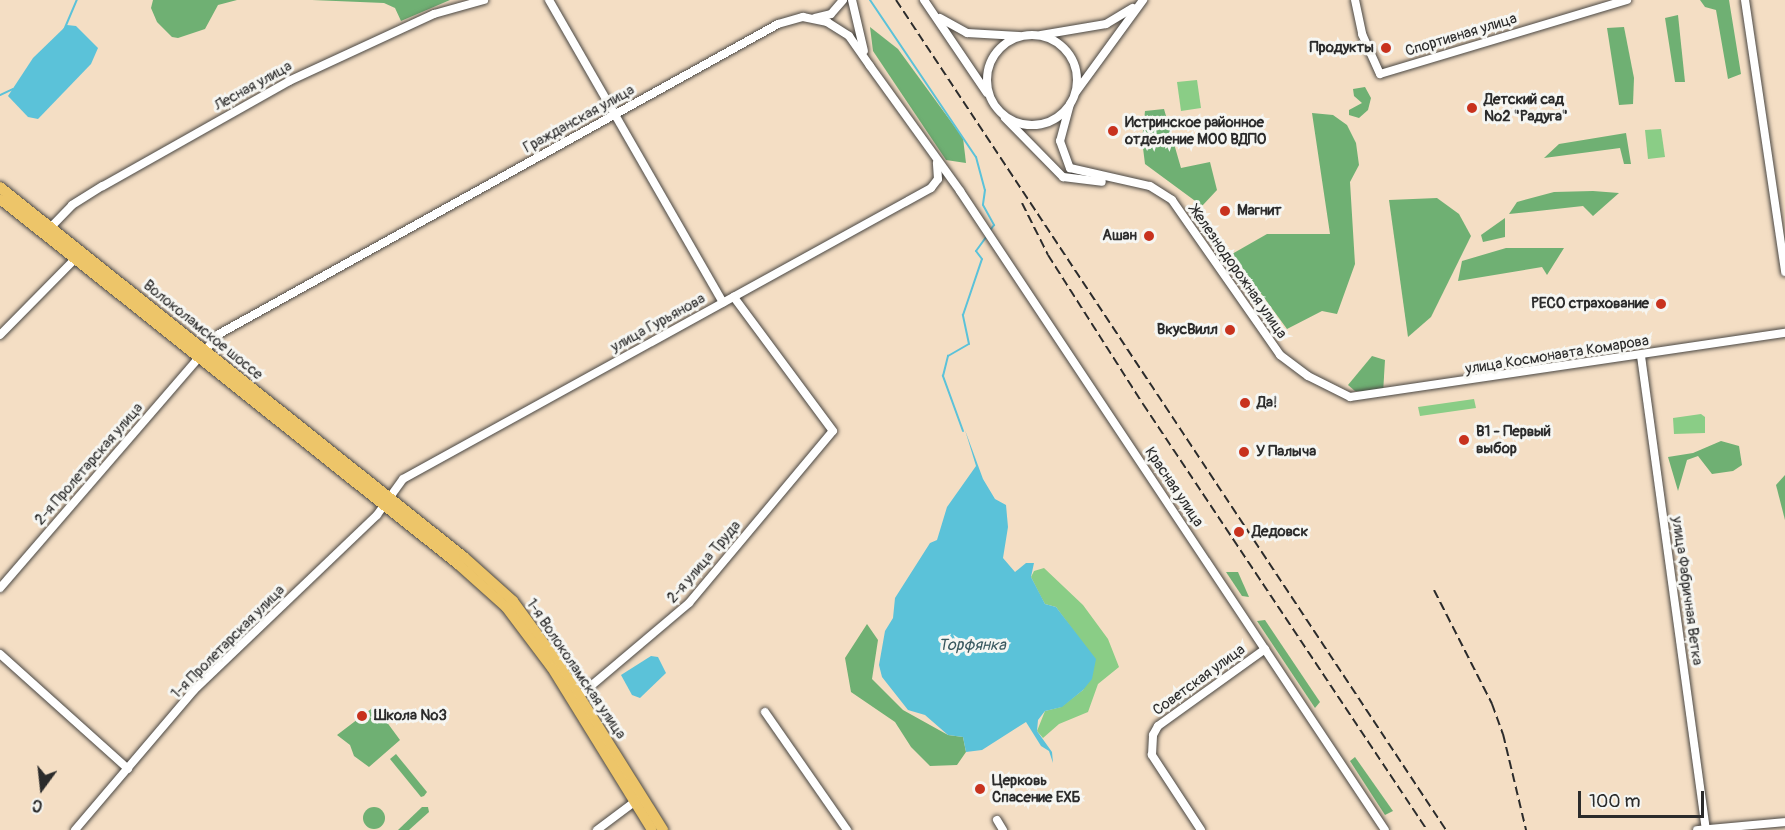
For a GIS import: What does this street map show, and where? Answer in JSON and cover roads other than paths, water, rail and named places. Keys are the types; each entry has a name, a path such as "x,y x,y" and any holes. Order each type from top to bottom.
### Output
{"main road":[{"name":"Волоколамское шоссе","path":"0,187 51,226 79,255"},
{"name":"Волоколамское шоссе","path":"0,199 79,255 385,502"},
{"name":"1-я Волоколамская улица","path":"385,502 513,601 579,696 638,799 652,830"},
{"name":"1-я Волоколамская улица","path":"385,502 480,583 521,625 638,799 663,830"}],"street":[{"name":"Лесная улица","path":"51,226 72,205 103,186 289,81 434,14 484,0"},
{"path":"549,0 723,303"},
{"path":"806,18 831,14 843,0"},
{"path":"852,0 870,66"},
{"path":"924,0 1000,111 1020,124 1035,125 1057,118 1070,104 1143,0"},
{"path":"933,12 967,33 1022,36 1106,24 1143,0"},
{"name":"Спортивная улица","path":"1355,0 1362,34 1380,74 1627,0"},
{"path":"1745,0 1785,272"},
{"name":"Гражданская улица","path":"202,354 219,334 778,24 806,18 827,22 849,36 937,162"},
{"path":"1037,35 1052,40 1070,55 1077,77 1076,93"},
{"path":"991,98 987,75 992,61 1001,48 1022,36"},
{"name":"Железнодорожная улица","path":"1070,104 1060,141 1066,162 1070,168 1117,182"},
{"name":"Железнодорожная улица","path":"1000,111 1026,144 1063,177 1150,186 1172,200 1265,339 1291,365 1334,390"},
{"name":"улица Гурьянова","path":"385,502 404,479 931,188 938,178 937,162"},
{"name":"Красная улица","path":"937,162 1385,830"},
{"path":"0,335 79,255"},
{"name":"2-я улица Труда","path":"579,696 689,603 833,431 734,297"},
{"name":"улица Космонавта Комарова","path":"1334,390 1350,398 1364,398 1785,333"},
{"name":"2-я Пролетарская улица","path":"0,588 202,354"},
{"name":"улица Фабричная Ветка","path":"1641,356 1706,829"},
{"name":"1-я Пролетарская улица","path":"75,830 194,690 385,502"},
{"name":"Советская улица","path":"1201,830 1152,755 1153,735 1158,726 1265,649"},
{"path":"0,654 128,769"},
{"path":"765,712 847,830"},
{"path":"597,830 638,799"},
{"path":"997,820 1003,830"},
{"path":"1697,830 1785,822"}],"water":[{"path":"67,25 76,26 98,48 91,64 38,119 28,117 8,96 33,58"},
{"name":"Торфянка","path":"965,430 983,479 995,499 1006,505 1008,527 1003,558 1015,572 1026,563 1034,563 1031,577 1045,604 1056,607 1096,659 1092,679 1083,690 1062,707 1045,711 1038,720 1037,731 1052,752 1053,763 1049,751 1041,746 1026,722 982,750 966,752 963,737 948,735 925,715 908,710 882,677 879,665 885,631 893,618 895,598 930,543 937,540 947,507 976,466"},
{"path":"651,656 658,657 666,673 640,698 632,695 621,675"}],"waterway":[{"path":"64,30 77,0"},
{"path":"870,0 976,157 985,190 983,205 994,225 989,232"},
{"path":"0,95 13,89"},
{"path":"963,431 943,376 948,356 969,344 963,315 982,259 976,251 986,237"}],"railway":[{"path":"896,0 1446,830"},
{"path":"1022,203 1048,255 1143,404 1427,830"},
{"path":"1434,590 1492,704 1503,734 1526,830"}],"place":[{"name":"Продукты","path":"1386,48"},
{"name":"Детский сад №2 \"Радуга\"","path":"1472,108"},
{"name":"Истринское районное отделение МОО ВДПО","path":"1113,131"},
{"name":"Магнит","path":"1225,211"},
{"name":"Ашан","path":"1149,236"},
{"name":"РЕСО страхование","path":"1661,304"},
{"name":"ВкусВилл","path":"1230,330"},
{"name":"Да!","path":"1245,403"},
{"name":"В1 - Первый выбор","path":"1464,440"},
{"name":"У Палыча","path":"1244,452"},
{"name":"Дедовск","path":"1239,532"},
{"name":"Школа №3","path":"362,716"},
{"name":"Церковь Спасение ЕХБ","path":"980,789"}]}
